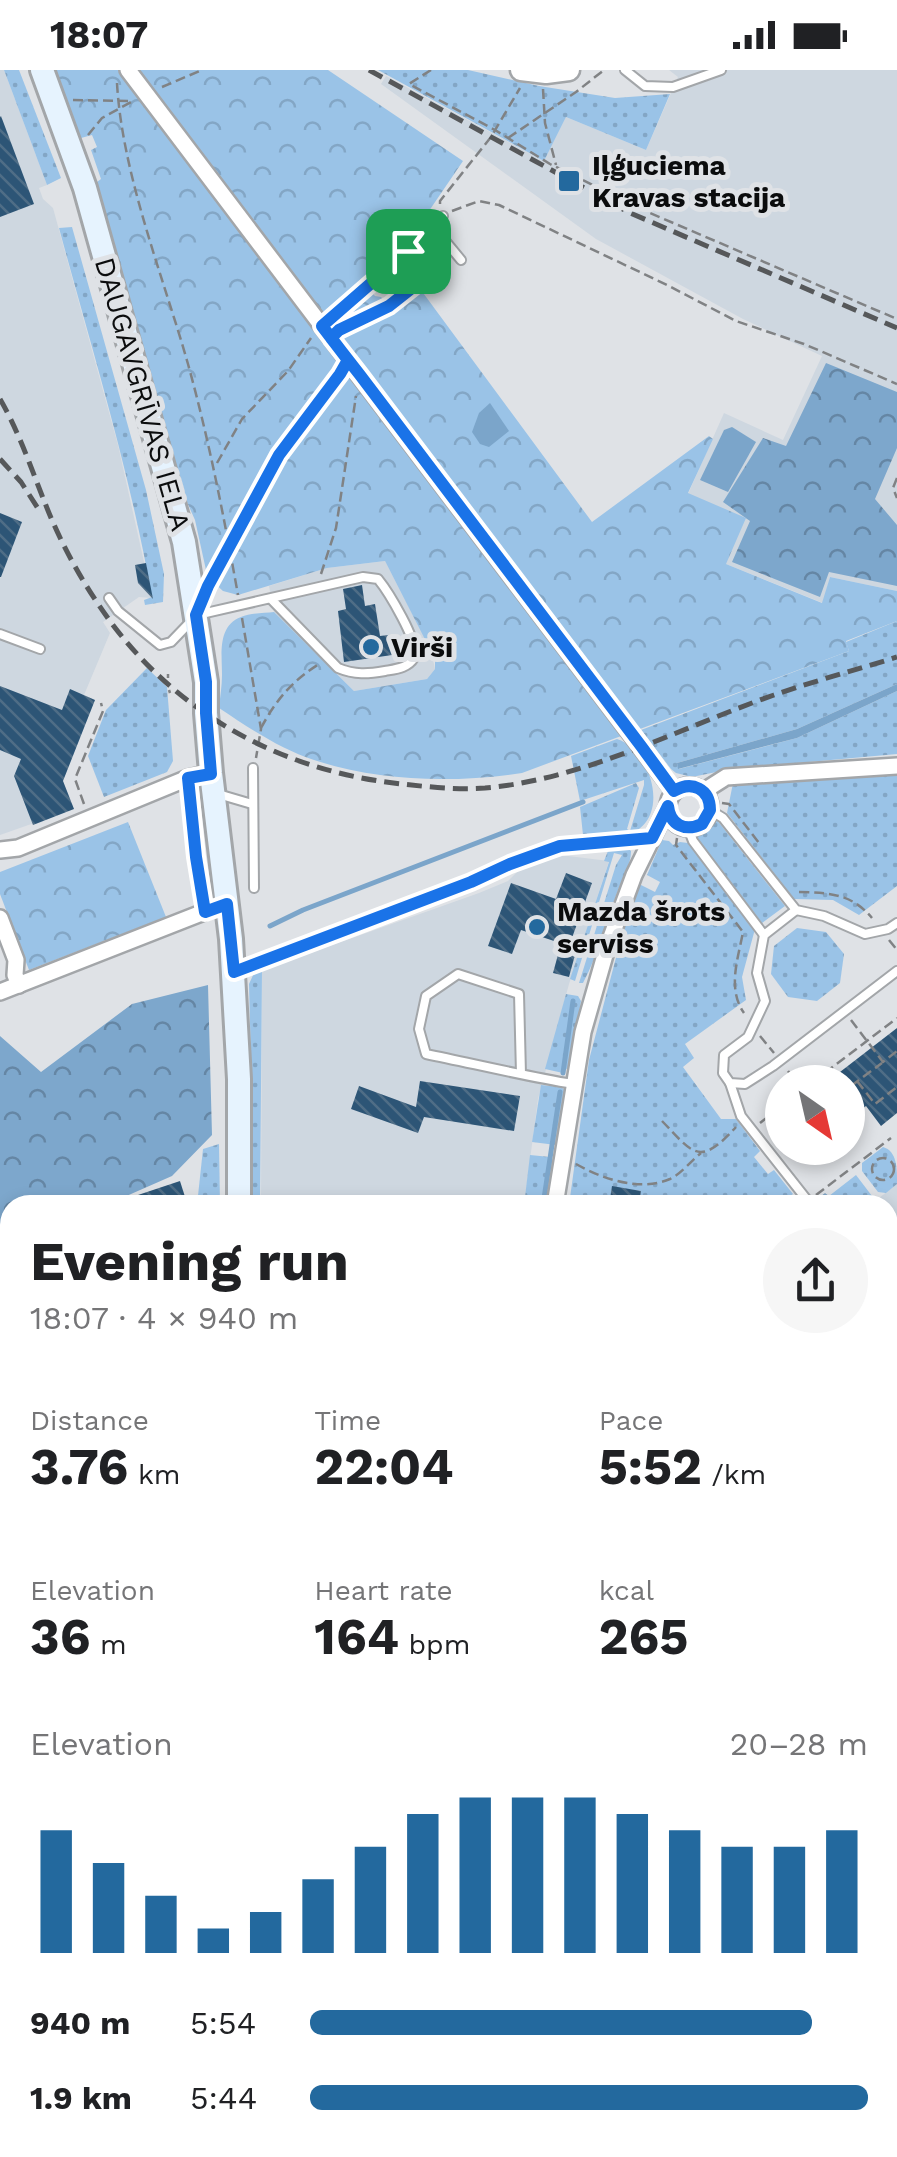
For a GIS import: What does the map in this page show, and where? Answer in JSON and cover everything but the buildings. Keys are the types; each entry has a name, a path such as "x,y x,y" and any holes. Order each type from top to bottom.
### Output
{"main road":[{"name":"DAUGAVGRĪVAS IELA","path":"42,70 85,188 184,542 206,682 204,781 216,908 234,972 240,1195"}],"street":[{"path":"531,72 568,70"},
{"path":"123,76 321,334 360,375 671,799 671,819 685,828 702,824 708,801 726,777 897,766"},
{"path":"0,850 18,848 204,781"},
{"path":"556,1195 583,1032 607,948 634,875 671,799 688,785 708,801"},
{"path":"0,992 216,908"},
{"path":"0,918 16,960 19,985"}],"lane":[{"path":"624,70 645,86 673,87 721,70"},
{"path":"321,334 442,216"},
{"path":"433,226 461,260"},
{"path":"408,251 430,280"},
{"path":"109,598 160,645 171,642 196,615 363,577 378,579 394,602 416,650 413,660 404,667 366,674 338,668 271,599"},
{"path":"0,634 40,649"},
{"path":"254,768 254,888"},
{"path":"204,781 252,804"},
{"path":"708,801 796,910 824,916 865,934 897,922"},
{"path":"685,828 764,935"},
{"path":"234,972 560,846 652,838"},
{"path":"796,910 764,935 757,973 766,1001 748,1036 724,1056 723,1074 744,1119 804,1195"},
{"path":"730,1083 745,1084 780,1061 897,971"},
{"path":"521,1074 519,994 458,974 426,996 419,1029 426,1054 521,1074 573,1084"},
{"path":"196,2157 228,2157"}],"path":[{"path":"432,70 409,84 557,168 650,213 897,319"},
{"path":"508,138 604,70"},
{"path":"531,72 495,130 440,201 442,216 479,201 499,205 736,321 804,344 897,384"},
{"path":"531,72 557,168"},
{"path":"123,76 118,100 133,176 215,466 261,729"},
{"path":"71,100 132,102"},
{"path":"215,466 242,420 321,334 339,330 389,306 430,280"},
{"path":"208,586 279,455 348,360"},
{"path":"317,588 336,528 360,375"},
{"path":"897,478 893,488 897,498"},
{"path":"254,768 261,729 274,704 303,675 328,658"},
{"path":"90,820 75,779 102,711 101,703"},
{"path":"708,801 729,804 763,848"},
{"path":"685,828 676,845 744,932 734,977 738,1005 783,1065"},
{"path":"797,892 837,893 865,910 897,950"},
{"path":"844,1011 883,1062"},
{"path":"835,1065 897,1018"},
{"path":"865,1076 897,1051"},
{"path":"865,1090 875,1104 897,1088"},
{"path":"562,1157 610,1181 650,1184 672,1178 744,1119"},
{"path":"752,1129 765,1119"},
{"path":"662,1121 692,1152 701,1153"},
{"path":"820,1195 890,1138"},
{"path":"872,1153 877,1160"},
{"path":"877,1160 891,1161 891,1178 884,1181 875,1176 873,1166 877,1160"}],"shaded area":[{"path":"0,70 4,70 47,185 39,188 43,199 53,208 118,445 152,598 139,597 103,622 110,633 84,695 95,700 63,781 74,809 0,835"},
{"path":"669,70 897,70 897,591 830,577 823,603 726,564 688,494 724,413 783,440 822,356 743,319 596,239 381,84 386,76 544,161 566,117 646,150 678,77"},
{"path":"490,403 509,431 489,447 480,444 472,432 479,413"},
{"path":"732,427 756,442 728,492 700,480 724,430"},
{"path":"385,561 431,650 435,669 427,679 354,691 274,612 269,586 327,568"},
{"path":"897,684 897,691 797,738 678,769 677,763 797,729"},
{"path":"560,855 609,861 569,984 538,1099 525,1195 261,1195 262,970 479,893 508,881 520,869"},
{"path":"897,1184 897,1195 883,1195"}],"green space":[{"path":"4,70 19,70 61,178 47,185"},
{"path":"55,70 328,70 463,161 416,230 362,282 390,307 418,286 592,522 709,436 713,439 688,493 746,518 726,564 822,603 830,577 897,591 897,621 846,641 849,651 522,773 444,779 365,773 301,755 219,708 224,634 233,621 245,616 274,612 354,691 427,679 435,669 435,659 385,561 327,568 238,595 223,591 213,582 206,570 195,520 178,482 112,245 97,182 101,179 91,150 97,147 92,135 81,138"},
{"path":"378,70 468,70 615,98 670,94 646,150 566,117 544,161"},
{"path":"72,227 146,490 164,574 163,602 145,605 144,600 152,597 133,504 59,228"},
{"path":"826,363 897,392 897,448 875,499 897,525 897,586 829,572 820,597 732,562 750,521 723,502 763,438 786,446"},
{"path":"897,621 897,684 797,729 677,763 679,769 797,738 897,691 897,754 731,769 692,777 671,769 641,730 849,651 846,642"},
{"path":"147,668 167,687 173,761 167,772 104,797 88,756 106,710"},
{"path":"617,739 639,756 647,770 652,785 650,814 643,826 630,834 583,835 580,807 636,783 639,788 627,829 630,831 644,780 580,801 571,756"},
{"path":"897,774 897,886 859,915 833,900 794,899 727,813 733,783"},
{"path":"717,820 785,906 762,923 696,837"},
{"path":"128,822 166,917 29,970 0,894 0,872"},
{"path":"662,840 673,845 688,843 755,929 742,977 746,1000 685,1044 694,1058 683,1067 721,1119 736,1119 760,1151 754,1157 768,1174 774,1170 792,1195 640,1195 641,1191 612,1187 611,1195 570,1195 589,1060 622,935 639,884 655,892 660,882 647,875"},
{"path":"626,847 631,851 628,866 594,960 583,983 579,983 622,855 614,853 575,981 570,979 609,862 604,861 608,851"},
{"path":"797,928 826,932 844,954 840,983 817,1001 788,997 771,974 774,946"},
{"path":"262,970 260,1195 252,1195 249,984 254,973"},
{"path":"208,985 212,1135 172,1176 129,1195 0,1195 0,1036 41,1072 132,1004"},
{"path":"566,994 578,996 581,1001 570,1065 563,1073 545,1069"},
{"path":"541,1085 566,1091 556,1145 532,1142"},
{"path":"219,1144 220,1195 198,1195 203,1149"},
{"path":"883,1147 888,1149 894,1156 897,1184 886,1193 878,1192 862,1171 865,1161"},
{"path":"530,1155 550,1157 555,1162 550,1195 525,1195"},
{"path":"856,1175 871,1195 830,1195"}],"waterway":[{"path":"270,926 583,802"},
{"path":"563,1073 573,1001"},
{"path":"545,1195 560,1092"}],"railway":[{"path":"369,70 628,212 897,328"},
{"path":"0,399 67,552 116,629 175,690 208,715 280,754 319,768 360,778 433,787 475,789 523,783 596,763 774,695 897,657"},
{"path":"0,459 39,510"}],"place":[{"name":"Iļģuciema Kravas stacija","path":"569,181"},
{"name":"Virši","path":"371,647"},
{"name":"Mazda šrots serviss","path":"537,927"}],"route":[{"path":"408,251 322,326 331,338 348,360 279,455 196,615 206,682 211,774 188,778 190,807 205,912 227,904 234,972 560,846 652,838 668,806 671,819 688,828 702,824 710,810 708,795 697,786 674,791 641,746 360,375 331,338 339,330 389,306 427,276 408,251"}]}
